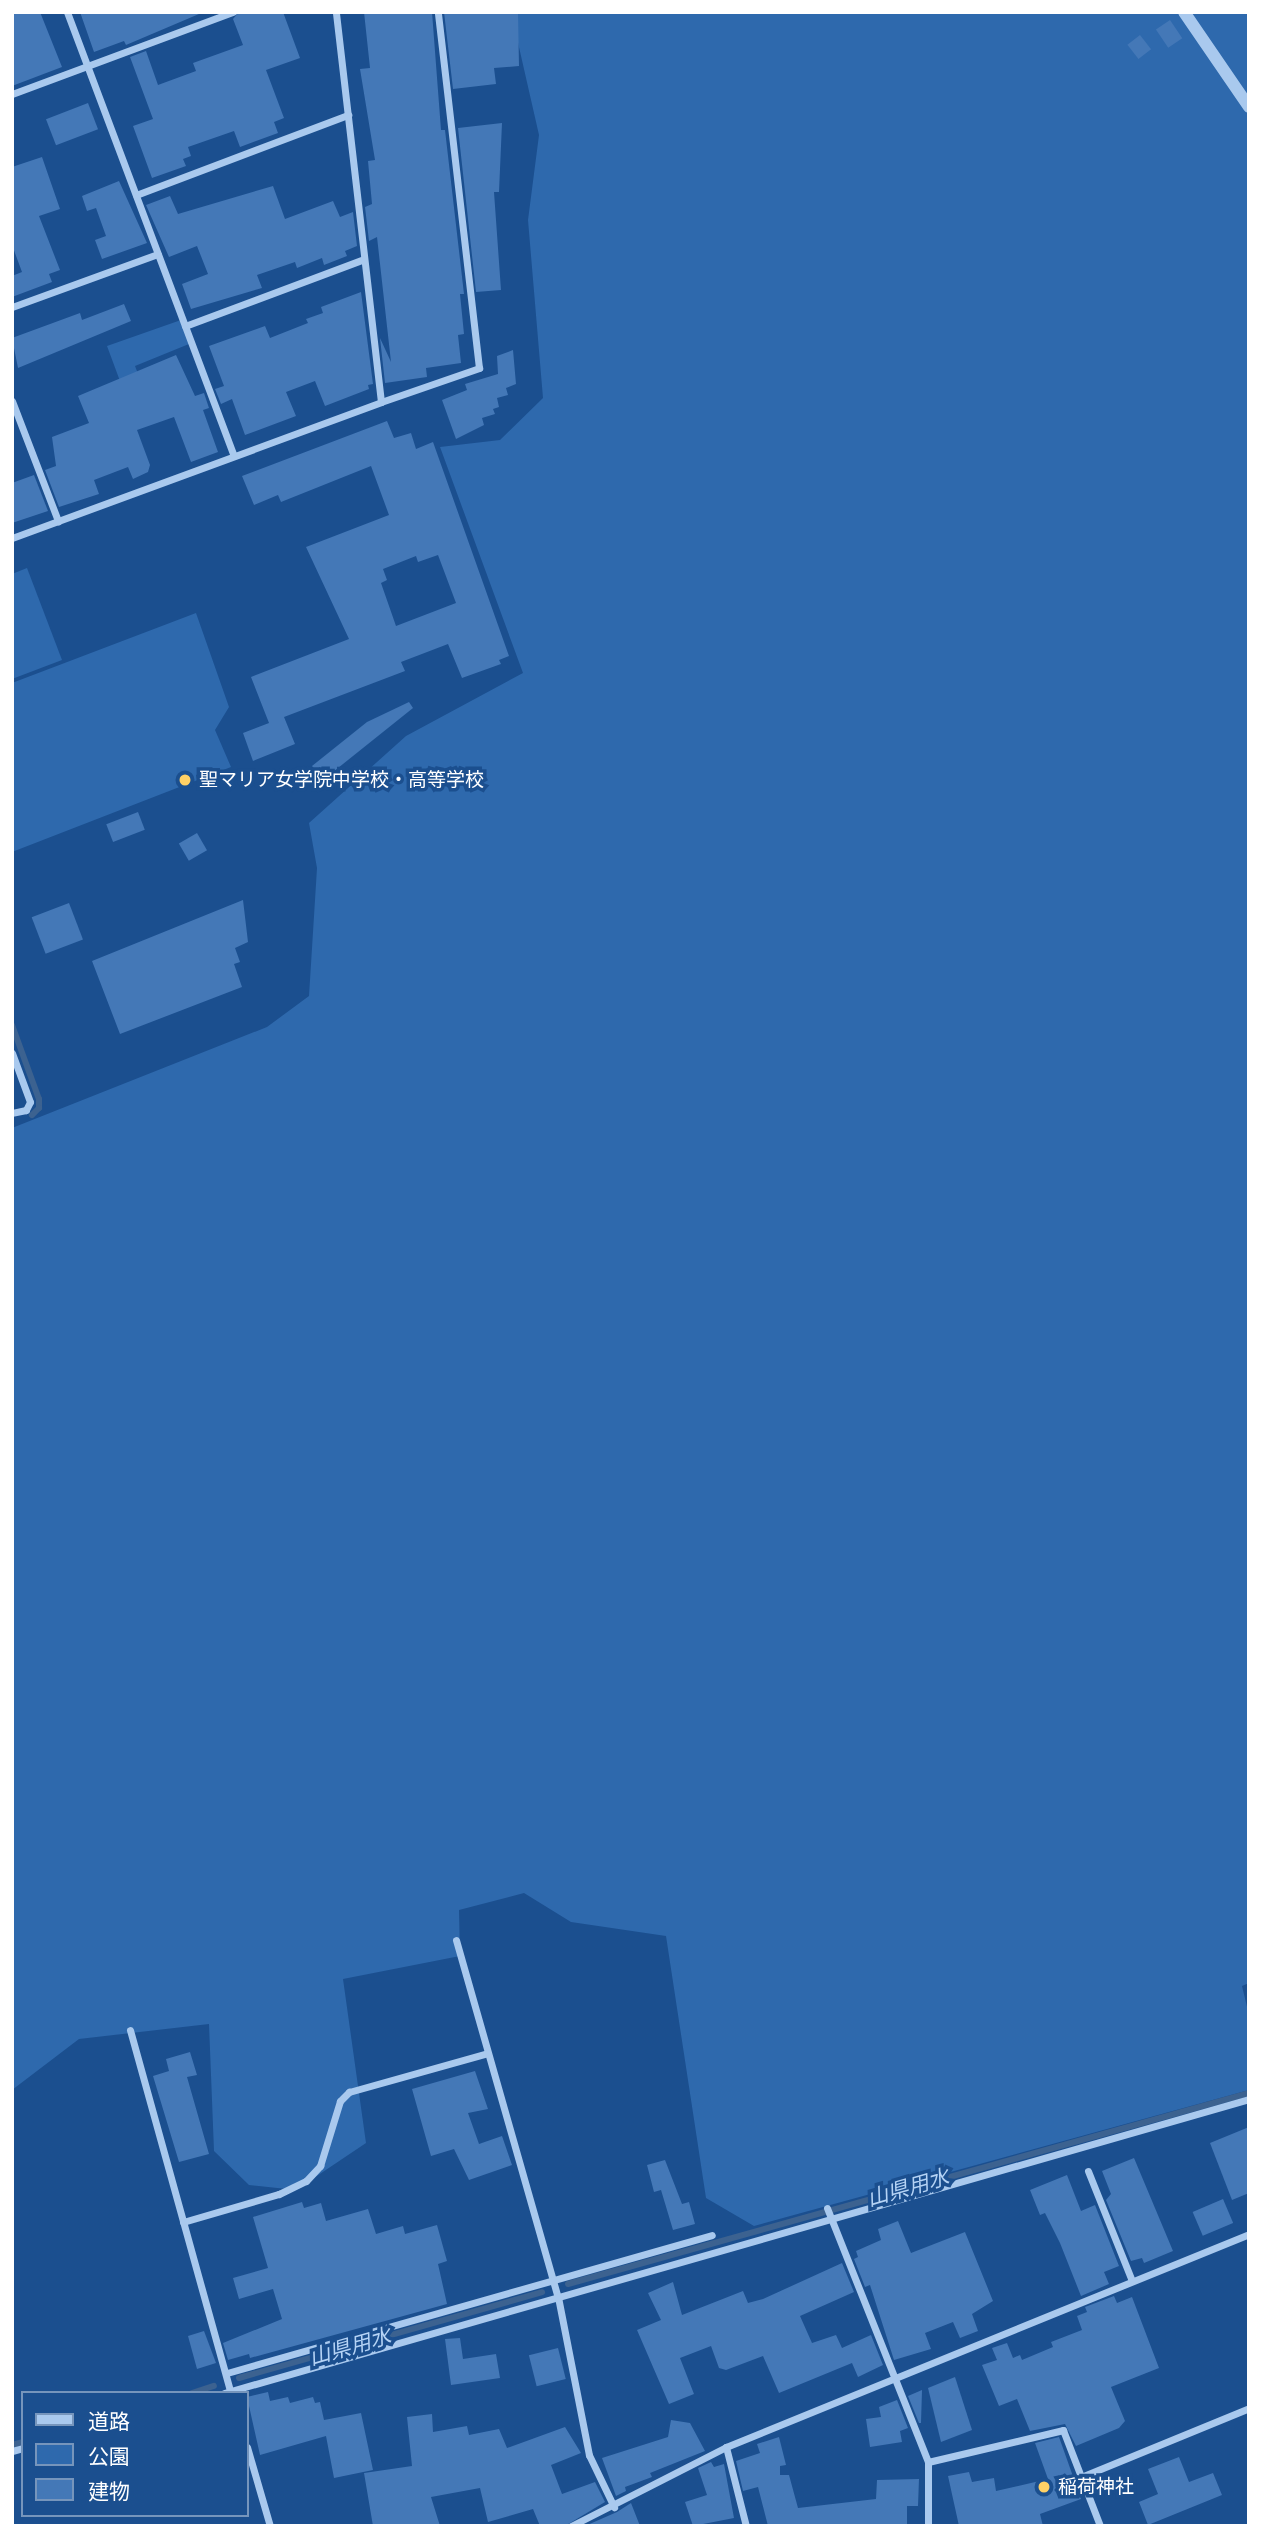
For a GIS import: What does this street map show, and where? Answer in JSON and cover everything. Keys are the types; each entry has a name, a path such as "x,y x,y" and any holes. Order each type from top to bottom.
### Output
{"street":[{"path":"67,12 234,456"},
{"path":"12,94 233,12"},
{"path":"336,12 381,402"},
{"path":"12,538 480,368 438,12"},
{"path":"1184,12 1249,107"},
{"path":"136,195 348,115"},
{"path":"12,307 158,254"},
{"path":"185,326 364,259"},
{"path":"12,401 58,521"},
{"path":"12,1052 30,1102 26,1110 12,1113"},
{"path":"456,1940 558,2297 589,2455 614,2507"},
{"path":"130,2030 227,2373 228,2391"},
{"path":"183,2222 279,2194 306,2180 320,2166 340,2101 349,2092 488,2053"},
{"path":"231,2391 1249,2099"},
{"path":"1088,2171 1132,2281"},
{"path":"828,2208 928,2462 928,2526"},
{"path":"571,2526 614,2507 726,2447 893,2376 1249,2234"},
{"path":"227,2373 712,2235"},
{"path":"1081,2477 1249,2408"},
{"path":"928,2462 1063,2430 1100,2526"},
{"path":"726,2447 746,2526"},
{"path":"248,2450 270,2526"}],"green space":[{"path":"511,12 1249,12 1249,1983 1242,1986 1249,2015 1249,2090 754,2226 706,2198 666,1936 571,1922 524,1893 459,1910 460,1956 343,1979 366,2143 296,2190 249,2185 214,2151 209,2024 79,2039 12,2090 12,1128 267,1027 309,996 317,868 309,823 406,736 523,673 440,447 500,440 543,398 528,220 539,135"},
{"path":"181,320 189,344 135,366 155,418 137,427 107,346"},
{"path":"27,568 62,660 12,679 12,574"},
{"path":"196,613 229,707 215,730 231,767 12,852 12,683"}],"building":[{"path":"12,12 40,12 62,67 12,86"},
{"path":"80,12 199,14 126,45 124,41 94,52"},
{"path":"239,12 283,12 300,58 266,70 284,118 274,122 278,133 240,147 234,131 188,147 191,156 183,159 186,166 152,178 133,126 153,119 130,57 146,51 158,85 196,71 193,63 243,45 233,19"},
{"path":"364,12 432,12 441,130 445,130 464,294 460,294 464,334 458,335 461,363 426,368 427,377 385,383 380,338 391,362 377,237 369,241 365,207 372,204 368,161 375,160 360,69 370,68"},
{"path":"444,12 518,12 519,66 494,68 496,84 453,89"},
{"path":"1170,20 1182,38 1168,48 1156,30"},
{"path":"1140,35 1151,49 1138,59 1127,45"},
{"path":"88,103 98,129 56,145 46,119"},
{"path":"502,123 499,192 494,192 501,290 476,292 458,128"},
{"path":"42,157 60,209 39,216 60,270 49,274 52,282 12,297 12,276 22,272 12,245 12,167"},
{"path":"119,181 147,243 102,259 95,240 106,236 96,208 87,211 82,196"},
{"path":"273,186 285,219 333,201 340,217 353,212 357,246 345,251 347,256 324,265 322,258 297,268 295,262 257,275 262,288 191,309 182,284 208,274 197,246 169,257 146,205 170,196 178,214"},
{"path":"361,292 373,384 368,385 369,389 325,406 315,381 286,392 296,416 245,435 232,399 221,404 215,389 224,386 209,346 265,326 270,338 308,323 306,319 323,313 321,307"},
{"path":"124,304 131,321 18,368 12,338 80,313 82,320"},
{"path":"513,350 516,384 506,388 508,395 497,398 499,407 493,409 495,414 482,418 484,425 456,439 442,400 467,390 465,384 498,374 497,356"},
{"path":"176,355 195,396 204,393 209,408 203,410 218,452 191,462 174,417 137,430 150,465 148,472 133,479 128,467 94,480 99,494 59,507 45,470 56,466 52,437 89,423 78,396"},
{"path":"387,421 394,438 411,433 416,449 433,442 509,656 499,660 501,664 462,678 448,644 401,662 405,671 284,717 295,744 253,761 243,733 269,723 251,677 349,639 306,547 389,515 371,466 281,502 278,495 254,505 242,476","holes":["438,555 456,603 396,626 381,583 387,580 383,569 416,556 418,562"]},
{"path":"34,475 48,511 12,523 12,483"},
{"path":"409,702 413,708 323,780 312,766 367,722"},
{"path":"138,812 145,830 113,842 106,824"},
{"path":"197,833 207,850 189,861 179,844"},
{"path":"243,900 248,942 235,948 240,962 234,964 242,987 120,1034 92,961"},
{"path":"69,903 83,939 46,954 32,917"},
{"path":"190,2052 197,2075 187,2077 209,2154 179,2162 153,2076 169,2071 166,2059"},
{"path":"475,2071 488,2109 468,2113 479,2144 502,2136 512,2165 469,2180 454,2149 431,2156 412,2089"},
{"path":"1249,2127 1249,2193 1232,2200 1210,2143"},
{"path":"1134,2158 1173,2251 1144,2263 1142,2258 1131,2261 1106,2200 1111,2194 1102,2171"},
{"path":"665,2160 682,2204 689,2202 695,2224 673,2230 661,2190 654,2192 647,2165"},
{"path":"1067,2175 1081,2211 1095,2205 1119,2266 1104,2272 1109,2284 1081,2296 1060,2243 1045,2213 1040,2215 1030,2190"},
{"path":"1223,2199 1233,2223 1203,2236 1193,2212"},
{"path":"302,2202 304,2208 321,2203 326,2221 368,2209 376,2234 403,2226 405,2234 437,2225 447,2261 438,2264 447,2304 250,2358 249,2354 228,2360 223,2343 282,2319 273,2289 239,2299 233,2278 268,2268 253,2217"},
{"path":"898,2221 911,2253 965,2232 993,2301 972,2314 978,2331 960,2338 953,2322 925,2333 931,2349 894,2360 870,2285 865,2287 854,2259 858,2257 856,2251 881,2240 878,2229"},
{"path":"842,2263 854,2292 800,2316 812,2343 836,2335 842,2348 871,2335 883,2365 858,2377 852,2363 779,2393 763,2356 726,2370 719,2368 711,2346 680,2358 694,2394 669,2404 637,2330 661,2320 648,2293 673,2282 682,2315 743,2291 748,2303 763,2299"},
{"path":"1114,2296 1117,2303 1132,2297 1159,2368 1111,2387 1125,2421 1119,2428 1076,2446 1065,2424 1030,2431 1017,2399 999,2406 982,2365 997,2360 992,2348 1007,2343 1013,2358 1020,2355 1022,2360 1053,2347 1051,2342 1082,2330 1077,2316 1087,2312 1085,2307"},
{"path":"204,2331 216,2363 197,2369 188,2336"},
{"path":"460,2338 463,2359 496,2354 500,2378 451,2385 445,2339"},
{"path":"558,2348 566,2379 537,2386 529,2355"},
{"path":"955,2377 972,2430 941,2442 928,2388"},
{"path":"922,2390 921,2423 919,2423 908,2396"},
{"path":"268,2392 270,2401 288,2397 290,2403 313,2397 315,2403 320,2402 324,2420 361,2413 373,2470 334,2478 326,2436 260,2455 248,2397"},
{"path":"897,2400 908,2428 900,2431 902,2442 870,2447 866,2419 881,2417 879,2407"},
{"path":"432,2414 433,2432 467,2426 469,2435 499,2429 507,2448 565,2427 581,2453 551,2465 562,2494 595,2482 605,2502 565,2526 540,2526 533,2509 488,2522 480,2488 431,2497 440,2526 373,2526 364,2473 412,2466 407,2417"},
{"path":"671,2420 690,2423 705,2451 650,2473 652,2477 625,2487 626,2491 616,2496 602,2458 668,2437"},
{"path":"779,2437 786,2465 780,2466 780,2475 789,2475 798,2508 876,2499 877,2480 919,2479 918,2506 907,2506 907,2526 768,2526 758,2487 743,2491 736,2461 760,2453 757,2444"},
{"path":"1059,2437 1081,2499 1040,2514 1043,2526 959,2526 948,2476 969,2472 972,2482 994,2478 996,2491 1048,2479 1035,2443"},
{"path":"1179,2457 1189,2482 1213,2473 1222,2495 1148,2525 1139,2502 1158,2494 1148,2469"},
{"path":"711,2462 714,2467 724,2464 734,2518 693,2526 685,2502 707,2495 698,2468"},
{"path":"631,2503 640,2526 585,2526 617,2512"}],"waterway":[{"path":"12,1025 39,1099 39,1108 32,1115"},
{"name":"山県用水","path":"568,2284 1249,2093"},
{"name":"山県用水","path":"239,2378 542,2292"},
{"name":"山県用水","path":"198,2391 214,2386"},
{"name":"山県用水","path":"12,2445 21,2443"}],"place":[{"name":"聖マリア女学院中学校・高等学校","path":"185,780"},
{"name":"稲荷神社","path":"1044,2487"}]}
